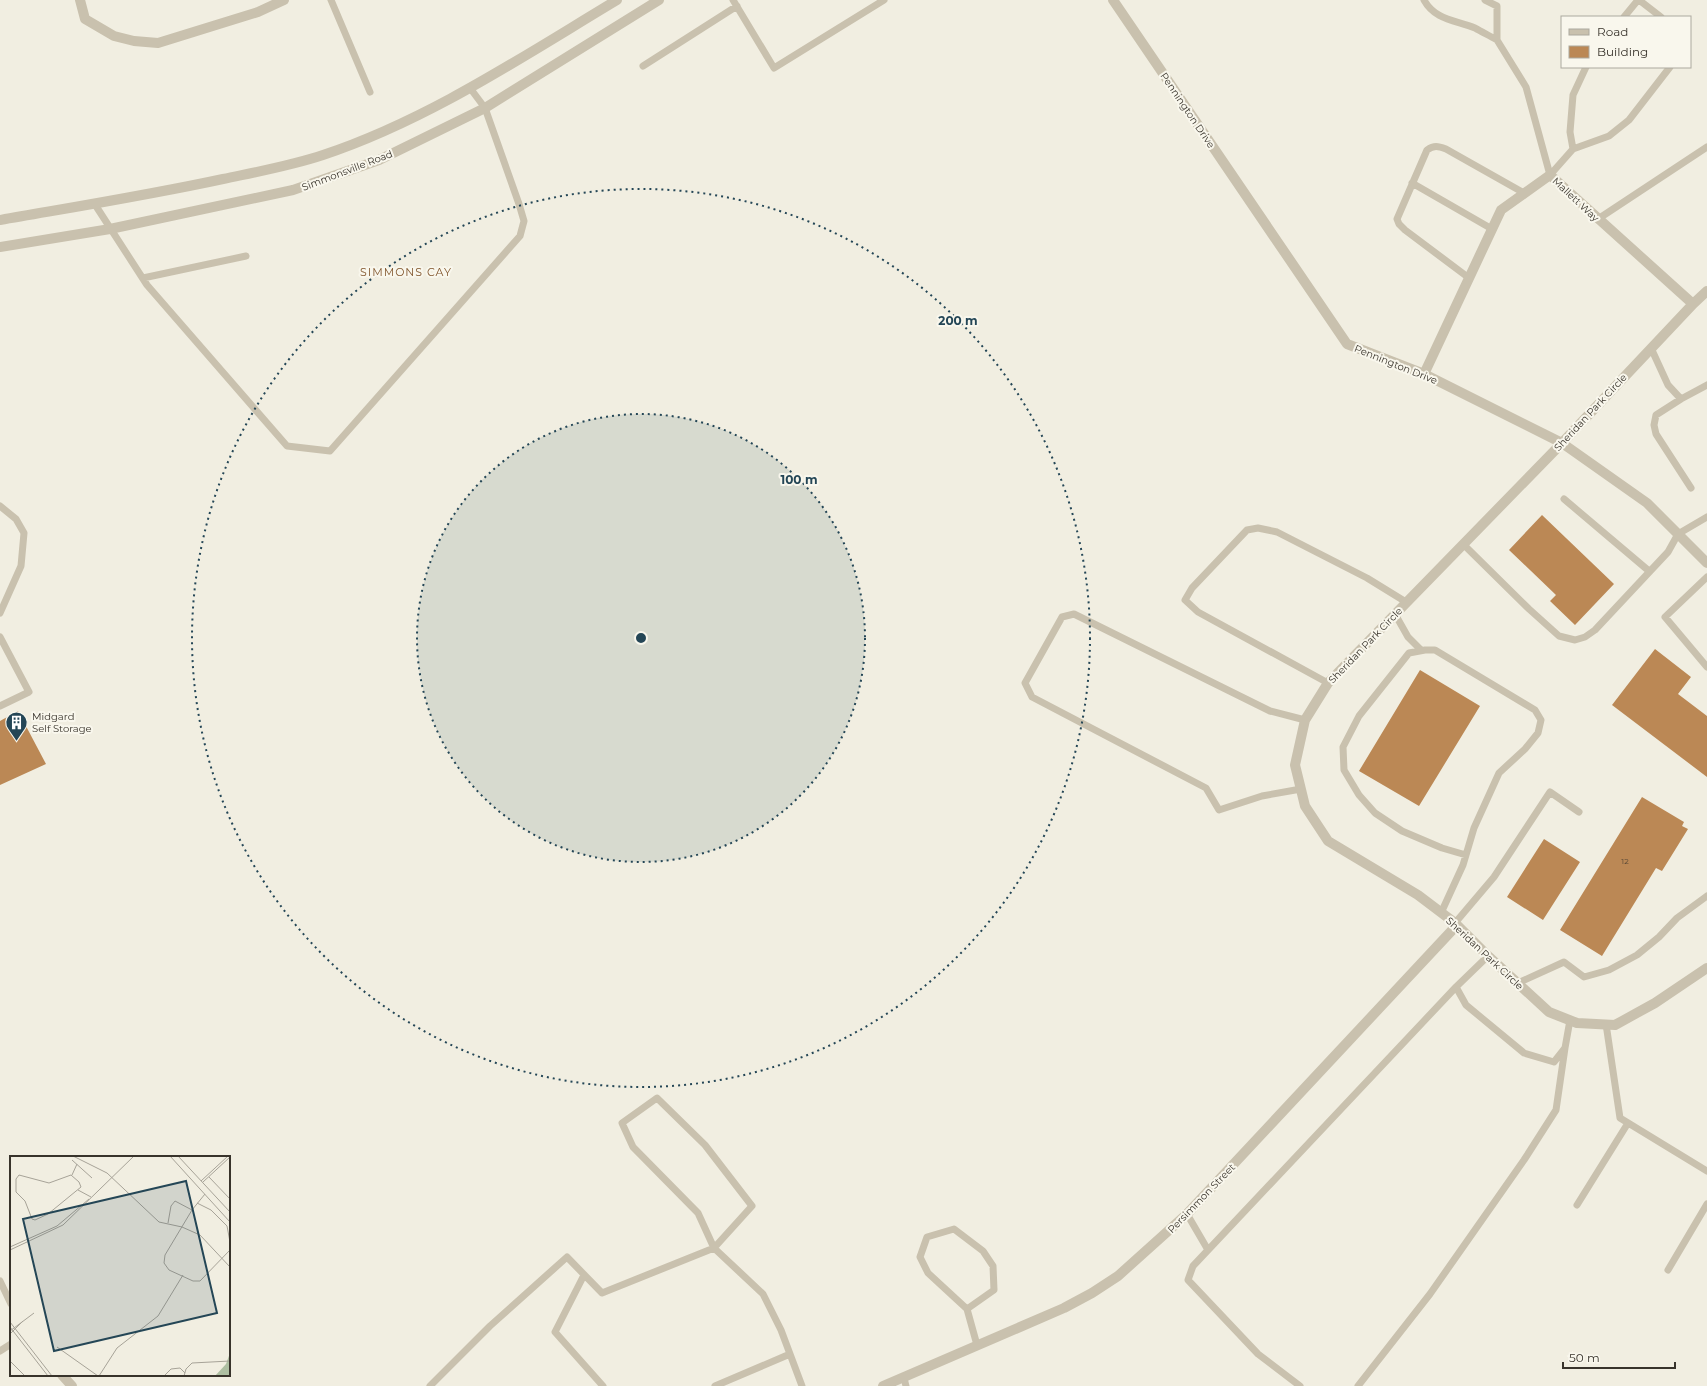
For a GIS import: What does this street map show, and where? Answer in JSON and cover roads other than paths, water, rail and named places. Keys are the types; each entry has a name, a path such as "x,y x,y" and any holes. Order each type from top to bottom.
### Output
{"street":[{"path":"80,0 85,19 114,36 134,41 158,43 258,12 284,0"},
{"path":"0,220 214,181 277,168 323,155 431,110 617,0"},
{"name":"Simmonsville Road","path":"0,247 110,229 293,190 379,160 485,108 659,0"},
{"name":"Pennington Drive","path":"1113,0 1347,344 1424,374 1562,443 1647,503 1707,563"},
{"name":"Mallett Way","path":"1424,374 1501,210 1550,175 1693,304"},
{"name":"Sheridan Park Circle","path":"1707,291 1562,443 1328,682 1305,720 1295,765 1305,806 1328,841 1418,895 1456,924 1488,956 1549,1012 1577,1023 1615,1025 1655,1003 1707,968"},
{"name":"Persimmon Street","path":"883,1386 905,1382 977,1345 1064,1308 1092,1293 1118,1276 1187,1214 1456,924"},
{"path":"63,1376 72,1386"}],"lane":[{"path":"331,0 370,92"},
{"path":"643,66 735,3 774,68 884,0"},
{"path":"1424,0 1429,9 1440,16 1475,28 1497,40 1526,87 1550,175"},
{"path":"1485,0 1499,3 1497,40"},
{"path":"1625,16 1639,0 1660,16"},
{"path":"1573,149 1570,132 1573,95 1586,68"},
{"path":"1550,175 1573,149 1609,136 1629,120 1669,68"},
{"path":"94,203 147,285 287,446 330,451 520,236 524,221 485,108 470,88"},
{"path":"1469,278 1399,224 1397,219 1427,150 1433,146 1446,148 1524,193"},
{"path":"1598,219 1707,147"},
{"path":"1412,183 1492,229"},
{"path":"143,278 246,256"},
{"path":"1651,348 1668,384 1681,399"},
{"path":"1692,488 1656,434 1654,425 1656,415 1707,385"},
{"path":"1564,499 1649,571"},
{"path":"0,506 16,519 24,533 20,566 0,613"},
{"path":"1463,544 1559,636 1575,640 1585,637 1595,630 1668,552 1678,534 1707,517"},
{"path":"1328,682 1198,612 1185,600 1192,588 1247,530 1258,528 1277,532 1367,578 1406,602"},
{"path":"1707,577 1665,617 1707,668"},
{"path":"1301,789 1262,796 1220,810 1206,788 1032,696 1025,683 1062,617 1074,614 1270,711 1305,720"},
{"path":"1395,614 1408,637 1421,650"},
{"path":"0,637 29,692 0,706"},
{"path":"1441,913 1466,855 1474,828 1499,773 1525,749 1538,733 1541,720 1535,710 1435,650 1421,650 1409,653 1359,716 1343,747 1344,770 1359,795 1375,813 1402,831 1442,848 1466,855"},
{"path":"1456,924 1494,877 1550,792 1579,812"},
{"path":"1518,983 1564,962 1584,977 1609,970 1637,955 1659,937 1677,918 1707,896"},
{"path":"1300,1386 1258,1354 1188,1280 1193,1266 1456,987 1488,956"},
{"path":"1456,987 1466,1005 1524,1053 1554,1062 1565,1048"},
{"path":"1358,1386 1430,1294 1524,1160 1556,1110 1570,1020"},
{"path":"1606,1024 1620,1118 1707,1171"},
{"path":"430,1386 490,1326 567,1257 602,1293 714,1248 752,1206 704,1145 657,1098 622,1123 633,1147 698,1213 714,1248 763,1294 781,1330 802,1386"},
{"path":"1577,1206 1628,1123"},
{"path":"1668,1270 1707,1204"},
{"path":"1187,1214 1208,1250"},
{"path":"967,1310 994,1290 993,1266 983,1251 954,1229 927,1237 920,1257 928,1273 967,1310 977,1345"},
{"path":"584,1275 555,1332 604,1386"},
{"path":"0,1281 10,1302"},
{"path":"0,1351 10,1345"},
{"path":"715,1386 790,1354"}],"place":[{"name":"Midgard Self Storage","path":"17,742"}],"district":[{"name":"SIMMONS CAY","path":"406,272"}]}
